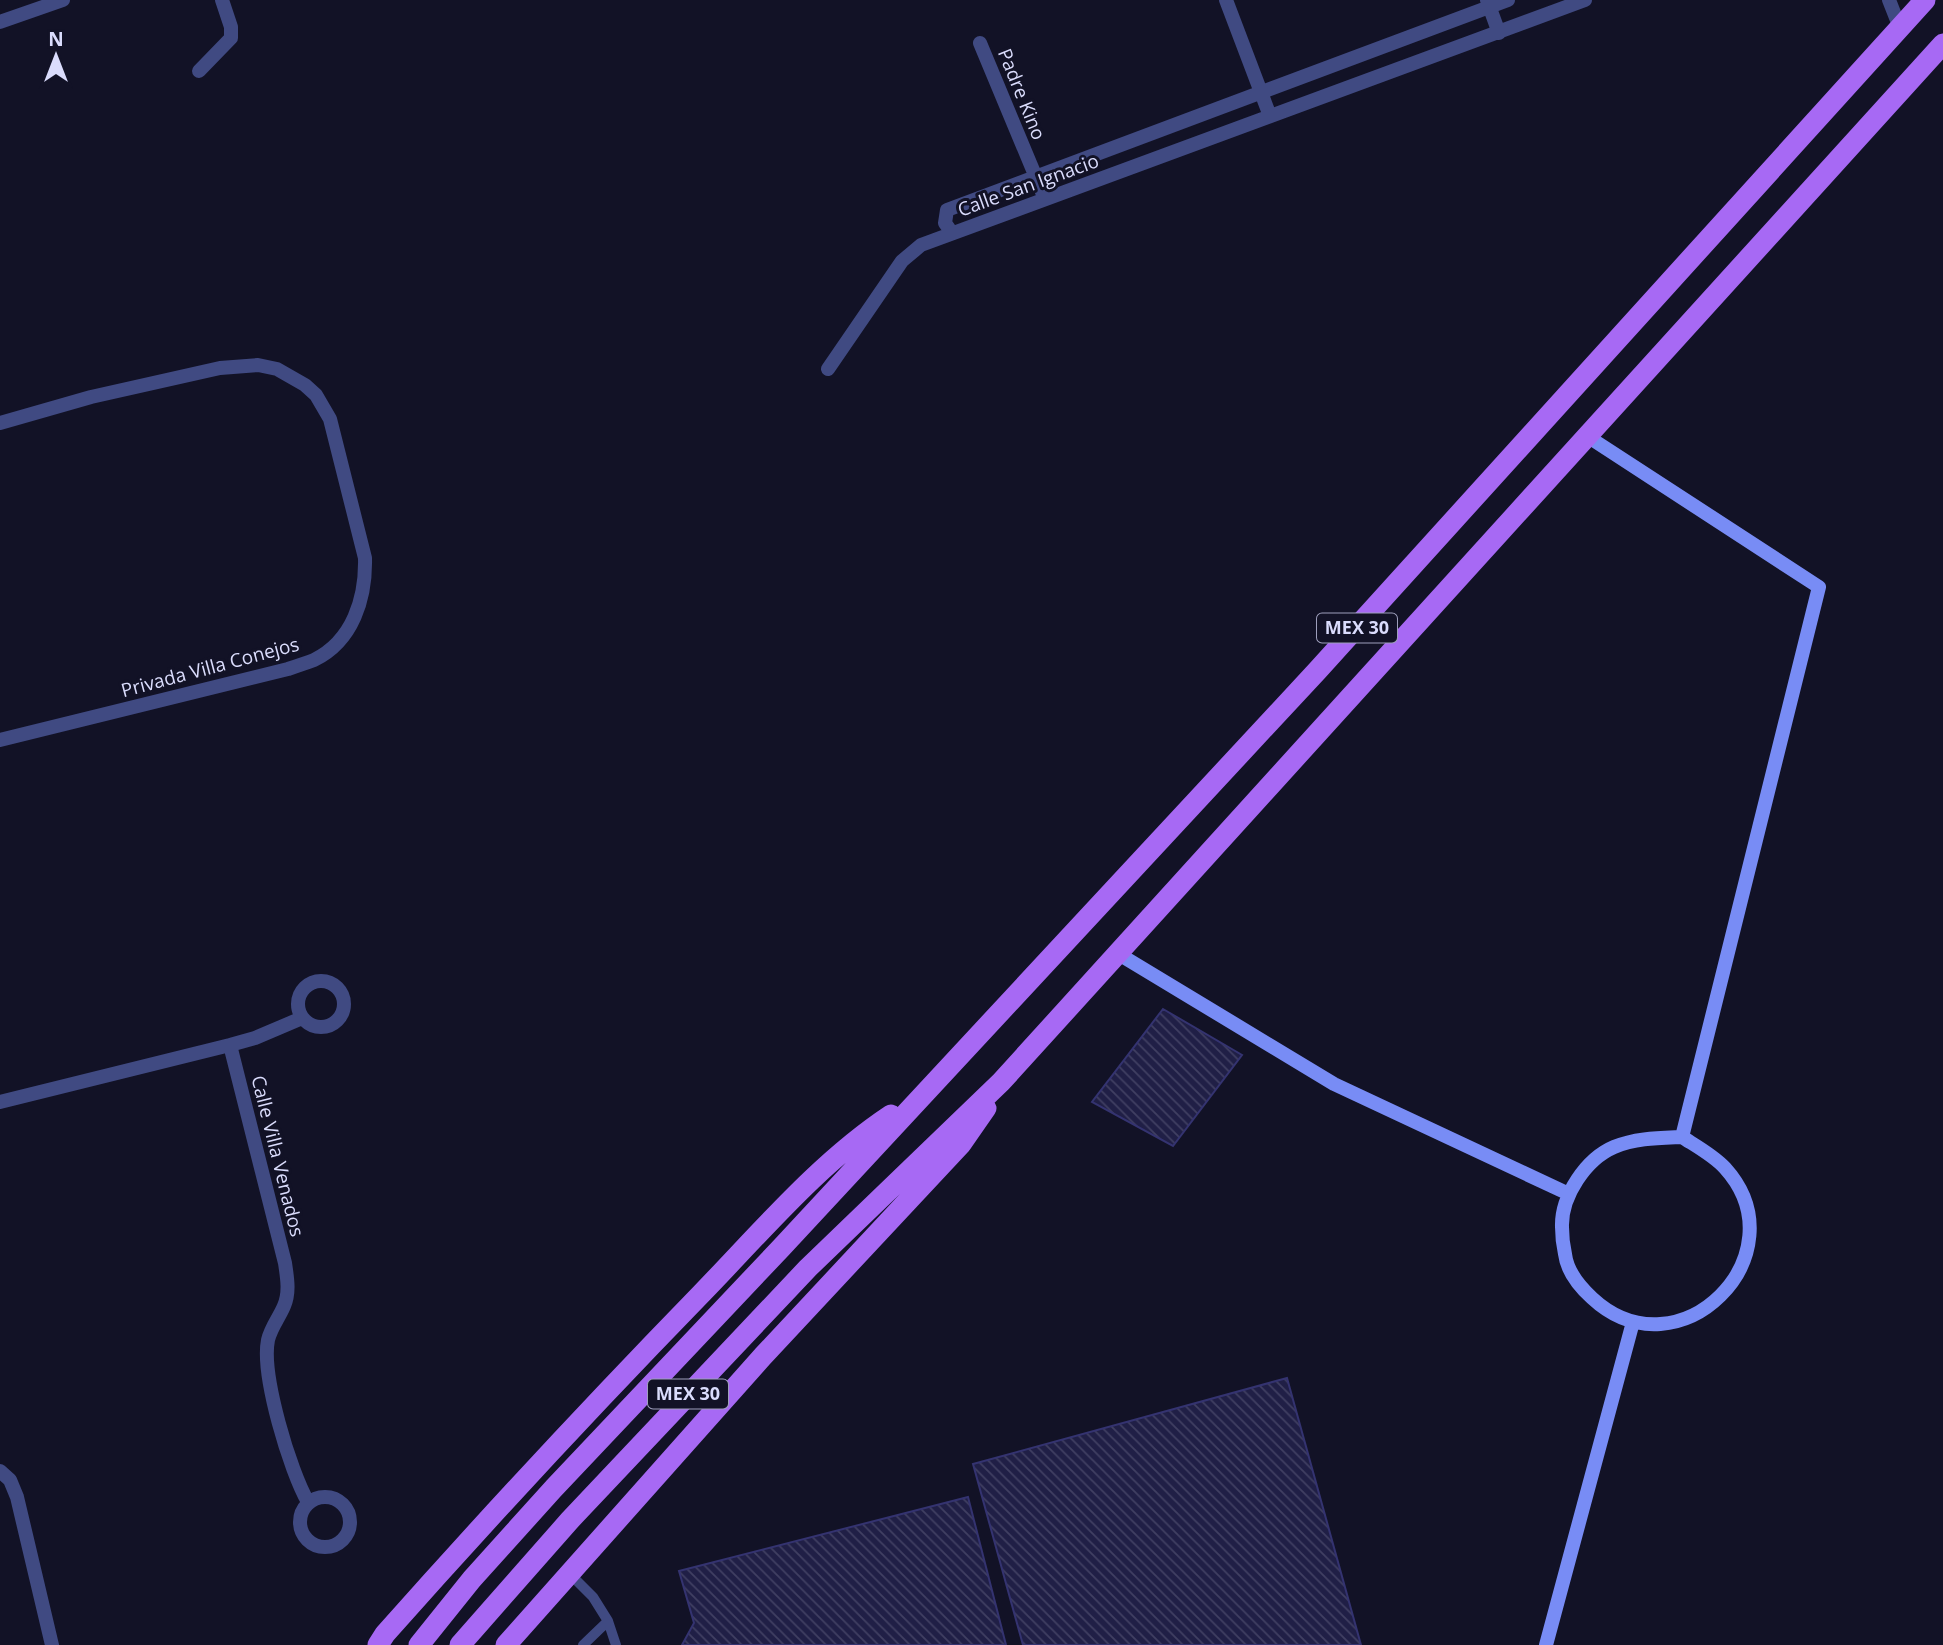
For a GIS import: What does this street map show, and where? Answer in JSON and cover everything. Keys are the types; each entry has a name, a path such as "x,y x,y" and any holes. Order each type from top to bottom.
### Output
{"main road":[{"name":"MEX 30","path":"419,1645 472,1578 554,1488 1317,671 1925,0"},
{"name":"MEX 30","path":"460,1645 569,1520 808,1268 1001,1082 1943,44"},
{"path":"513,1643 569,1573 763,1356 961,1144 982,1117 1001,1082"},
{"path":"378,1641 545,1458 783,1209 841,1153 922,1094"}],"street":[{"path":"0,22 63,0"},
{"path":"199,71 231,38 231,27 222,0"},
{"path":"1226,0 1270,116"},
{"name":"Calle San Ignacio","path":"1508,0 1488,4 947,210 945,222 952,233 1585,0"},
{"path":"1889,0 1900,28"},
{"path":"1488,4 1499,33"},
{"name":"Padre Kino","path":"980,43 1045,200"},
{"path":"828,369 902,261 921,245 952,233"},
{"name":"Privada Villa Conejos","path":"0,423 91,397 220,368 258,365 277,369 306,385 316,395 330,419 366,558 366,580 363,599 346,632 315,659 0,740"},
{"path":"1587,436 1819,587 1682,1136"},
{"path":"1118,953 1334,1084 1569,1194"},
{"path":"0,1102 230,1045 255,1038 302,1018"},
{"name":"Calle Villa Venados","path":"230,1045 288,1282 284,1307 273,1323 266,1363 294,1473 308,1502"},
{"path":"1682,1136 1724,1168 1741,1192 1749,1220 1747,1250 1737,1277 1719,1300 1694,1316 1665,1324 1633,1322 1603,1309 1580,1286 1565,1258 1561,1226 1569,1194 1587,1167 1613,1147 1644,1138 1682,1136"},
{"path":"1545,1645 1633,1322"},
{"path":"0,1471 10,1480 18,1497 52,1645"}],"lane":[{"path":"569,1573 593,1597 608,1621 616,1645"},
{"path":"583,1645 608,1621"}],"building":[{"path":"1163,1009 1242,1055 1173,1146 1092,1102"},
{"path":"1287,1378 1361,1645 1023,1645 973,1464"},
{"path":"968,1497 1006,1645 682,1645 694,1623 679,1571"}]}
